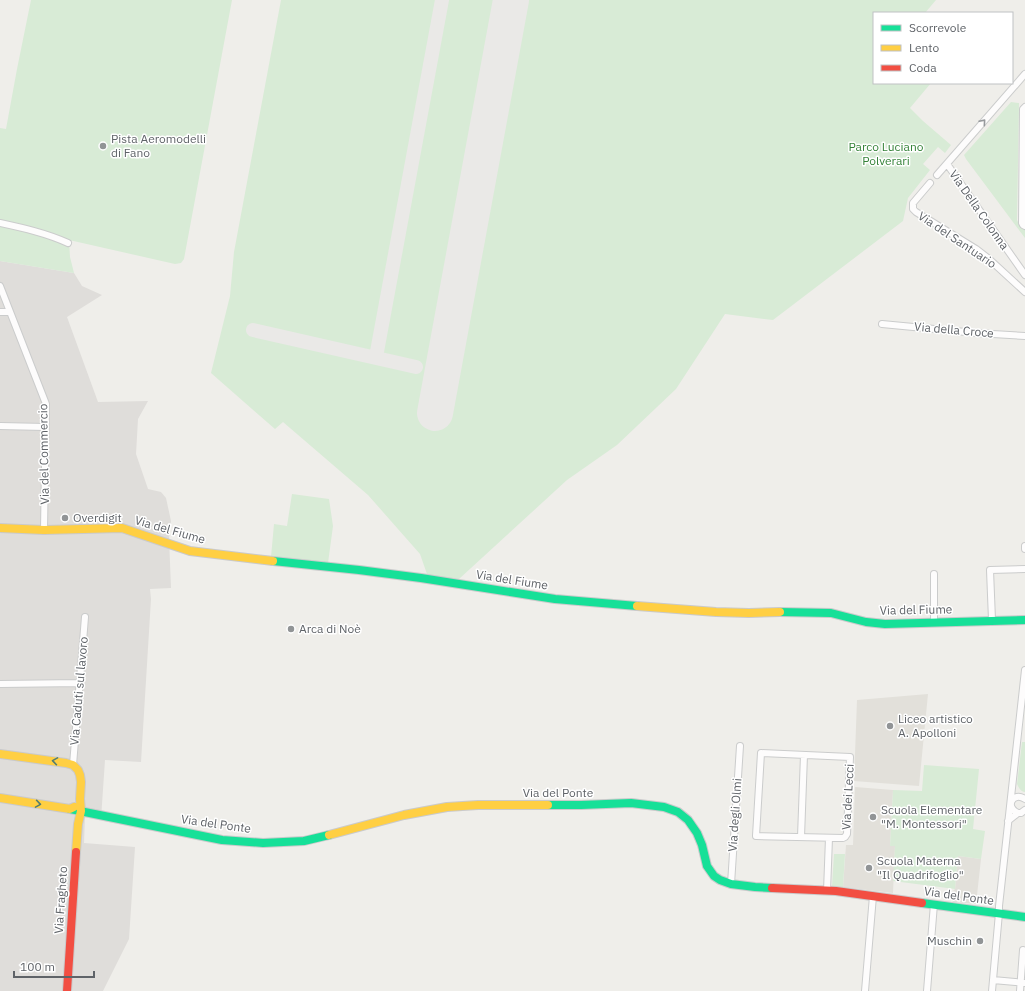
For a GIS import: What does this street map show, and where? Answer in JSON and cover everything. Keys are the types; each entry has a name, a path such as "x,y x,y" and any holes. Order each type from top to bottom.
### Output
{"street":[{"name":"Via Della Colonna","path":"936,175 1025,74"},
{"path":"1025,107 1023,109 1022,223 1025,226"},
{"name":"Via Della Colonna","path":"947,164 1025,275"},
{"name":"Via del Santuario","path":"930,183 913,204 913,208 916,212 976,249 1025,292"},
{"path":"0,223 39,232 68,243"},
{"name":"Via del Commercio","path":"0,286 46,404 44,530"},
{"path":"0,312 10,312"},
{"name":"Via della Croce","path":"882,324 1025,336"},
{"path":"0,426 46,427"},
{"name":"Via del Fiume","path":"0,528 44,530 122,528 190,551 352,569 555,599 716,612 826,612 866,622 885,624 1025,620"},
{"path":"992,620 990,570 1025,569"},
{"path":"934,574 934,622"},
{"name":"Via Caduti sul lavoro","path":"73,766 85,617"},
{"path":"1002,912 1008,820 1025,670"},
{"path":"0,684 80,684"},
{"name":"Via degli Olmi","path":"731,884 740,746"},
{"path":"802,837 804,755 761,752 756,836 829,838 827,891"},
{"path":"0,754 57,761 73,766"},
{"name":"Via dei Lecci","path":"804,755 850,757 847,834 843,838 829,838"},
{"name":"Via Fragheto","path":"66,991 78,824 81,812 80,775 78,770 73,766"},
{"path":"1012,785 1023,798"},
{"name":"Via del Ponte","path":"0,798 70,809 222,840 263,843 304,841 447,807 478,805 581,805 631,803 664,807 678,812 688,820 697,833 708,866 714,876 731,884 873,896 1002,912 1025,917"},
{"path":"1018,813 1012,809 1011,803 1014,798 1023,798"},
{"path":"78,824 75,814 70,809 77,805 80,799"},
{"path":"1008,820 1025,810"},
{"path":"865,991 873,896"},
{"path":"927,991 934,904"},
{"name":"Via del Ponte","path":"993,980 998,924 1002,912"},
{"path":"1020,991 1023,983 1023,950"},
{"path":"992,991 993,980 1023,983"}],"shaded area":[{"path":"0,261 74,273 82,286 102,295 67,317 98,402 148,401 138,419 136,454 148,489 161,492 166,498 171,521 169,538 171,588 150,589 151,599 141,762 105,760 101,819 85,816 84,843 135,847 129,939 103,991 0,991"},
{"name":"Liceo artistico A. Apolloni","path":"928,694 919,786 854,781 857,700"},
{"path":"855,787 893,790 890,846 895,846 893,893 843,887 846,845 853,845"},
{"path":"958,856 981,859 976,904 953,902 948,896 955,889"}],"green space":[{"name":"Pista Aeromodelli di Fano","path":"31,0 232,0 184,259 181,263 175,264 69,240 70,257 74,273 0,261 0,128 6,129"},
{"name":"Parco Luciano Polverari","path":"281,0 936,0 926,12 873,12 873,84 930,84 910,108 951,145 945,153 938,147 923,164 930,170 908,198 903,221 773,320 725,314 676,389 617,445 567,480 459,579 428,577 420,554 368,495 283,422 275,429 211,373 230,296 234,252"},
{"path":"1011,102 1019,103 1017,220 1020,226 1025,229 1025,238 964,155"},
{"path":"292,494 329,499 333,526 328,563 271,557 274,524 287,526"},
{"path":"1022,742 1025,742 1025,792 1021,791 1017,784"},
{"path":"924,765 979,769 973,829 985,831 981,859 958,856 955,889 893,881 895,846 890,846 893,790 922,791"},
{"path":"834,854 845,854 843,887 832,886"}],"taxiway":[{"path":"376,357 442,0"},
{"path":"253,330 416,367"}],"runway":[{"path":"435,413 511,0"}],"traffic: fast":[{"path":"273,561 421,578 555,599 637,606"},
{"path":"780,612 831,613 866,622 885,624 1025,620"},
{"path":"548,805 631,803 664,807 678,812 688,820 697,833 702,845 707,866 714,876 731,884 772,888"},
{"path":"70,809 222,840 263,843 304,841 329,835"},
{"path":"922,903 1025,917"}],"traffic: slow":[{"path":"0,528 44,530 122,528 190,551 273,561"},
{"path":"637,606 716,612 780,612"},
{"path":"0,754 66,763 73,765 78,770 81,782 81,811 78,824 76,852"},
{"path":"0,798 70,809 74,807"},
{"path":"329,835 404,815 447,807 478,805 548,805"}],"traffic: jam":[{"path":"67,991 76,852"},
{"path":"772,888 836,891 922,903"}],"place":[{"name":"Pista Aeromodelli di Fano","path":"103,146"},
{"name":"Overdigit","path":"65,518"},
{"name":"Arca di Noè","path":"291,629"},
{"name":"Liceo artistico A. Apolloni","path":"890,726"},
{"name":"Scuola Elementare \"M. Montessori\"","path":"873,817"},
{"name":"Scuola Materna \"Il Quadrifoglio\"","path":"869,868"},
{"name":"Muschin","path":"980,941"}]}
